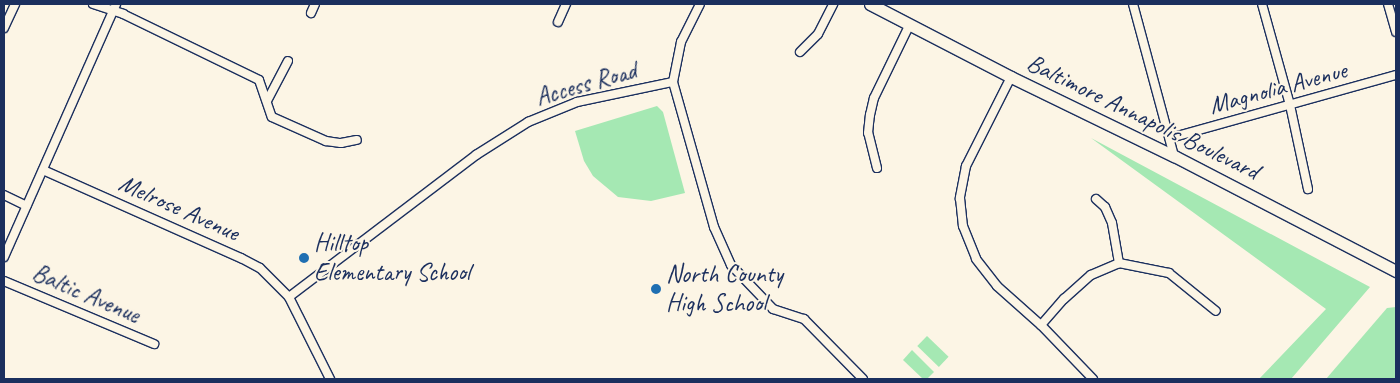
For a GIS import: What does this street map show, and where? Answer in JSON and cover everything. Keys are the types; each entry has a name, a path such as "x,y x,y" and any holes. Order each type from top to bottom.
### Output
{"main road":[{"name":"Baltimore Annapolis Boulevard","path":"870,4 1011,77 1174,156 1396,271"}],"street":[{"path":"4,28 14,4"},
{"path":"93,4 115,8 123,14 259,80 272,117 326,141 341,143 357,140"},
{"path":"311,13 315,4"},
{"path":"558,22 566,4"},
{"path":"673,82 681,42 700,4"},
{"path":"800,52 818,34 833,4"},
{"path":"1133,4 1174,156"},
{"path":"1262,4 1290,105 1308,189"},
{"path":"1388,4 1396,32"},
{"path":"4,257 115,8"},
{"path":"877,168 868,133 870,115 874,98 910,24"},
{"path":"267,101 288,61"},
{"name":"Magnolia Avenue","path":"1170,138 1396,76"},
{"path":"1011,77 966,166 960,198 963,226 976,258 998,286 1041,325 1093,379"},
{"name":"Access Road","path":"289,297 476,155 528,122 577,102 673,82 714,227 731,265 773,309 804,319 863,379"},
{"name":"Melrose Avenue","path":"43,170 241,258 260,268 289,297"},
{"path":"4,195 27,206"},
{"path":"1096,199 1105,207 1112,223 1120,264"},
{"path":"1041,325 1064,299 1091,275 1120,264 1169,273 1216,311"},
{"name":"Baltic Avenue","path":"4,281 154,344"},
{"path":"289,297 330,379"}],"green space":[{"path":"657,106 663,112 685,193 651,201 618,197 593,176 584,161 575,131"},
{"path":"1091,138 1370,287 1291,379 1259,379 1326,309"},
{"path":"1396,307 1396,379 1326,379 1387,308"},
{"path":"927,336 949,357 939,367 917,346"},
{"path":"912,350 934,372 927,379 923,379 903,360"}],"place":[{"name":"Hilltop Elementary School","path":"304,258"},
{"name":"North County High School","path":"656,289"}]}
